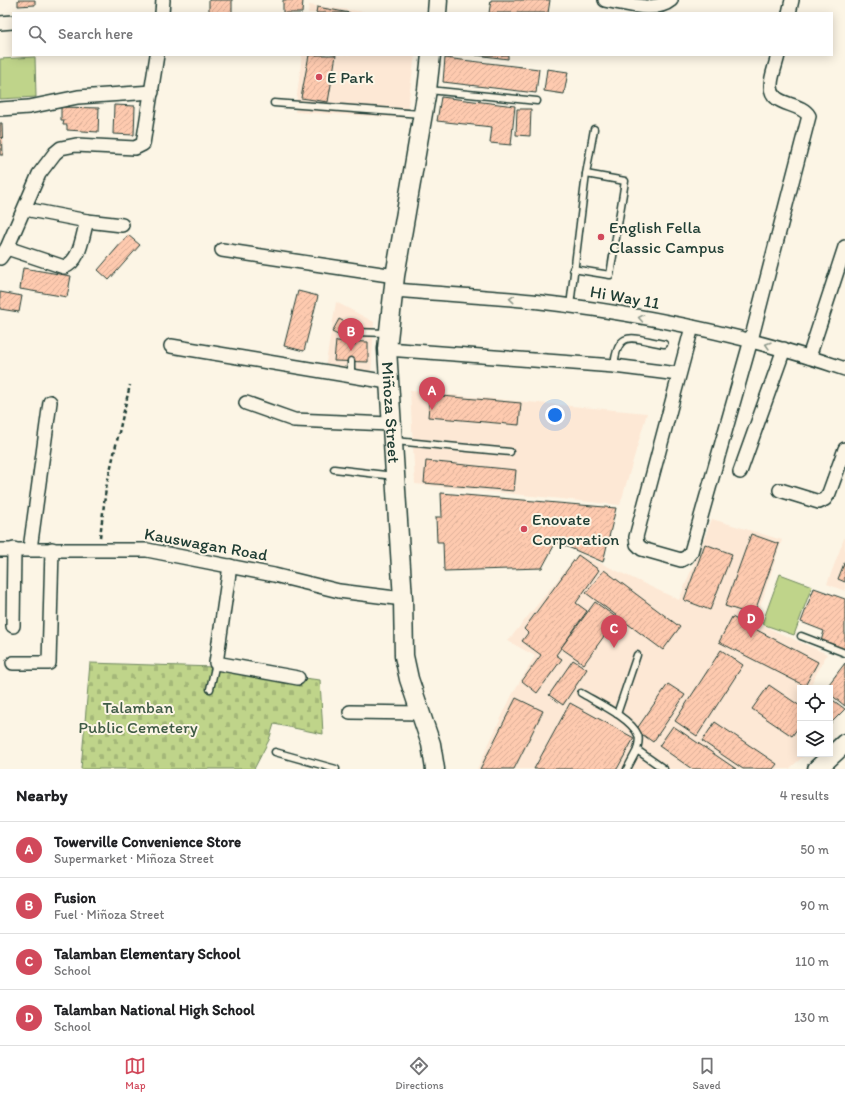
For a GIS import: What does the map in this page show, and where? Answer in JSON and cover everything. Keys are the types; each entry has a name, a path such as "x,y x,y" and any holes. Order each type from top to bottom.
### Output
{"main road":[{"path":"437,12 438,0"},
{"name":"Miñoza Street","path":"431,56 427,90 395,283 388,341 388,382 403,599 404,656 409,679 431,744 435,769"},
{"path":"817,769 845,743"}],"street":[{"path":"162,12 163,0"},
{"path":"605,0 654,8 664,5 671,0"},
{"path":"789,12 792,0"},
{"path":"0,23 12,22"},
{"path":"87,221 77,255 70,265 64,267 4,253 42,169 61,148 76,145 141,147 145,140 157,56"},
{"path":"692,327 678,374 636,537 637,544 642,549 681,560 687,557 691,552 751,340 809,116 806,111 800,107 776,99 771,93 770,84 778,56"},
{"path":"0,109 29,107 78,97 152,92"},
{"path":"25,209 87,221 122,225"},
{"path":"809,357 845,247"},
{"name":"Hi Way 11","path":"222,250 395,283 570,306 692,327 784,349 845,369"},
{"path":"388,341 678,374"},
{"path":"171,346 388,382"},
{"path":"740,472 784,349"},
{"path":"30,549 50,402"},
{"path":"246,403 294,420 391,432"},
{"path":"780,490 819,502 825,499 829,493 845,449"},
{"path":"14,549 14,626"},
{"path":"13,663 49,663 52,549"},
{"name":"Kauswagan Road","path":"0,550 147,550 274,575 338,591 403,599"},
{"path":"230,566 216,663 298,678"},
{"path":"350,712 421,713"}],"lane":[{"path":"427,90 537,101"},
{"path":"274,103 423,114"},
{"path":"570,306 573,269 586,174 594,129"},
{"path":"573,269 610,275 625,181 586,174"},
{"path":"352,342 353,332 388,341"},
{"path":"614,366 616,349 620,342 626,339 664,344"},
{"path":"351,361 351,376"},
{"path":"391,432 510,452"},
{"path":"334,469 394,476"},
{"path":"801,636 845,653"},
{"path":"617,714 637,655"},
{"path":"210,689 216,663"},
{"path":"581,693 617,714 638,734 637,750 628,769"},
{"path":"637,750 664,769"},
{"path":"275,752 336,769"}],"path":[{"path":"100,534 106,488 130,385"}],"shaded area":[{"path":"309,5 366,12 308,12"},
{"path":"302,56 415,56 406,118 295,112"},
{"path":"336,302 374,322 371,376 325,368"},
{"path":"410,391 647,413 620,505 415,484"},
{"path":"712,519 782,540 755,622 827,654 811,685 797,685 797,757 803,757 789,769 477,769 513,693 535,656 508,641 579,553 679,600"},
{"path":"845,536 845,591 827,584"}],"green space":[{"path":"35,57 36,97 0,99 0,59"},
{"path":"780,574 812,586 794,635 762,624"},
{"name":"Talamban Public Cemetery","path":"90,663 214,667 320,680 323,734 274,724 269,740 254,769 81,769"}],"building":[{"path":"18,0 35,0 35,5 18,6"},
{"path":"209,0 232,0 232,12 209,12"},
{"path":"283,0 303,0 302,12 283,12"},
{"path":"491,0 550,0 548,12 489,12"},
{"path":"317,7 344,12 316,12"},
{"name":"E Park","path":"309,56 336,56 328,102 301,98"},
{"path":"484,56 508,56 508,59"},
{"path":"445,58 539,69 536,93 443,82"},
{"path":"547,69 568,72 564,94 544,91"},
{"path":"441,97 515,106 511,145 490,143 492,127 437,121"},
{"path":"114,105 135,106 134,135 113,134"},
{"path":"61,107 99,108 98,132 67,130 67,125 63,125 64,120 61,120"},
{"path":"517,109 531,109 530,136 516,135"},
{"path":"0,123 2,123 3,155 0,155"},
{"path":"128,235 140,245 109,280 98,270"},
{"path":"23,268 71,276 67,297 20,289"},
{"path":"298,291 318,296 304,351 284,346"},
{"path":"0,292 22,296 19,312 0,309"},
{"path":"339,319 349,324 342,337 332,332"},
{"path":"336,341 368,342 368,362 334,361"},
{"path":"430,395 521,403 519,425 428,417"},
{"path":"426,461 516,470 514,491 424,483"},
{"name":"Enovate Corporation","path":"441,493 616,508 603,562 556,542 542,568 444,571 443,542 437,542 436,517 442,517"},
{"path":"751,534 779,544 755,611 748,609 747,613 725,606"},
{"path":"705,544 732,554 710,610 684,600"},
{"path":"578,555 599,570 576,603 587,611 556,655 562,659 537,693 522,681 541,655 522,641 528,633 524,629"},
{"path":"845,561 845,582 838,579"},
{"path":"604,570 680,627 663,650 586,593"},
{"path":"814,588 845,599 845,650 821,641 824,631 801,622"},
{"path":"595,602 617,618 584,664 561,648"},
{"path":"732,617 818,662 806,685 803,685 719,642"},
{"path":"721,650 743,665 697,736 675,721"},
{"path":"573,660 587,669 563,705 549,695"},
{"path":"845,663 845,706 833,696 833,685 828,685"},
{"path":"668,684 685,695 653,742 636,730"},
{"path":"769,685 797,704 797,729 792,736 752,709"},
{"path":"516,698 543,711 514,769 480,769"},
{"path":"833,700 845,709 833,721"},
{"path":"570,703 634,738 617,769 534,769"},
{"path":"715,722 777,764 773,769 743,769 702,741"},
{"path":"673,726 736,769 692,769 659,746"}],"place":[{"name":"E Park","path":"319,77"},
{"name":"English Fella Classic Campus","path":"601,237"},
{"name":"Fusion","path":"351,351"},
{"name":"Towerville Convenience Store","path":"432,410"},
{"name":"Enovate Corporation","path":"524,529"},
{"name":"Talamban National High School","path":"751,638"},
{"name":"Talamban Elementary School","path":"614,648"}]}
